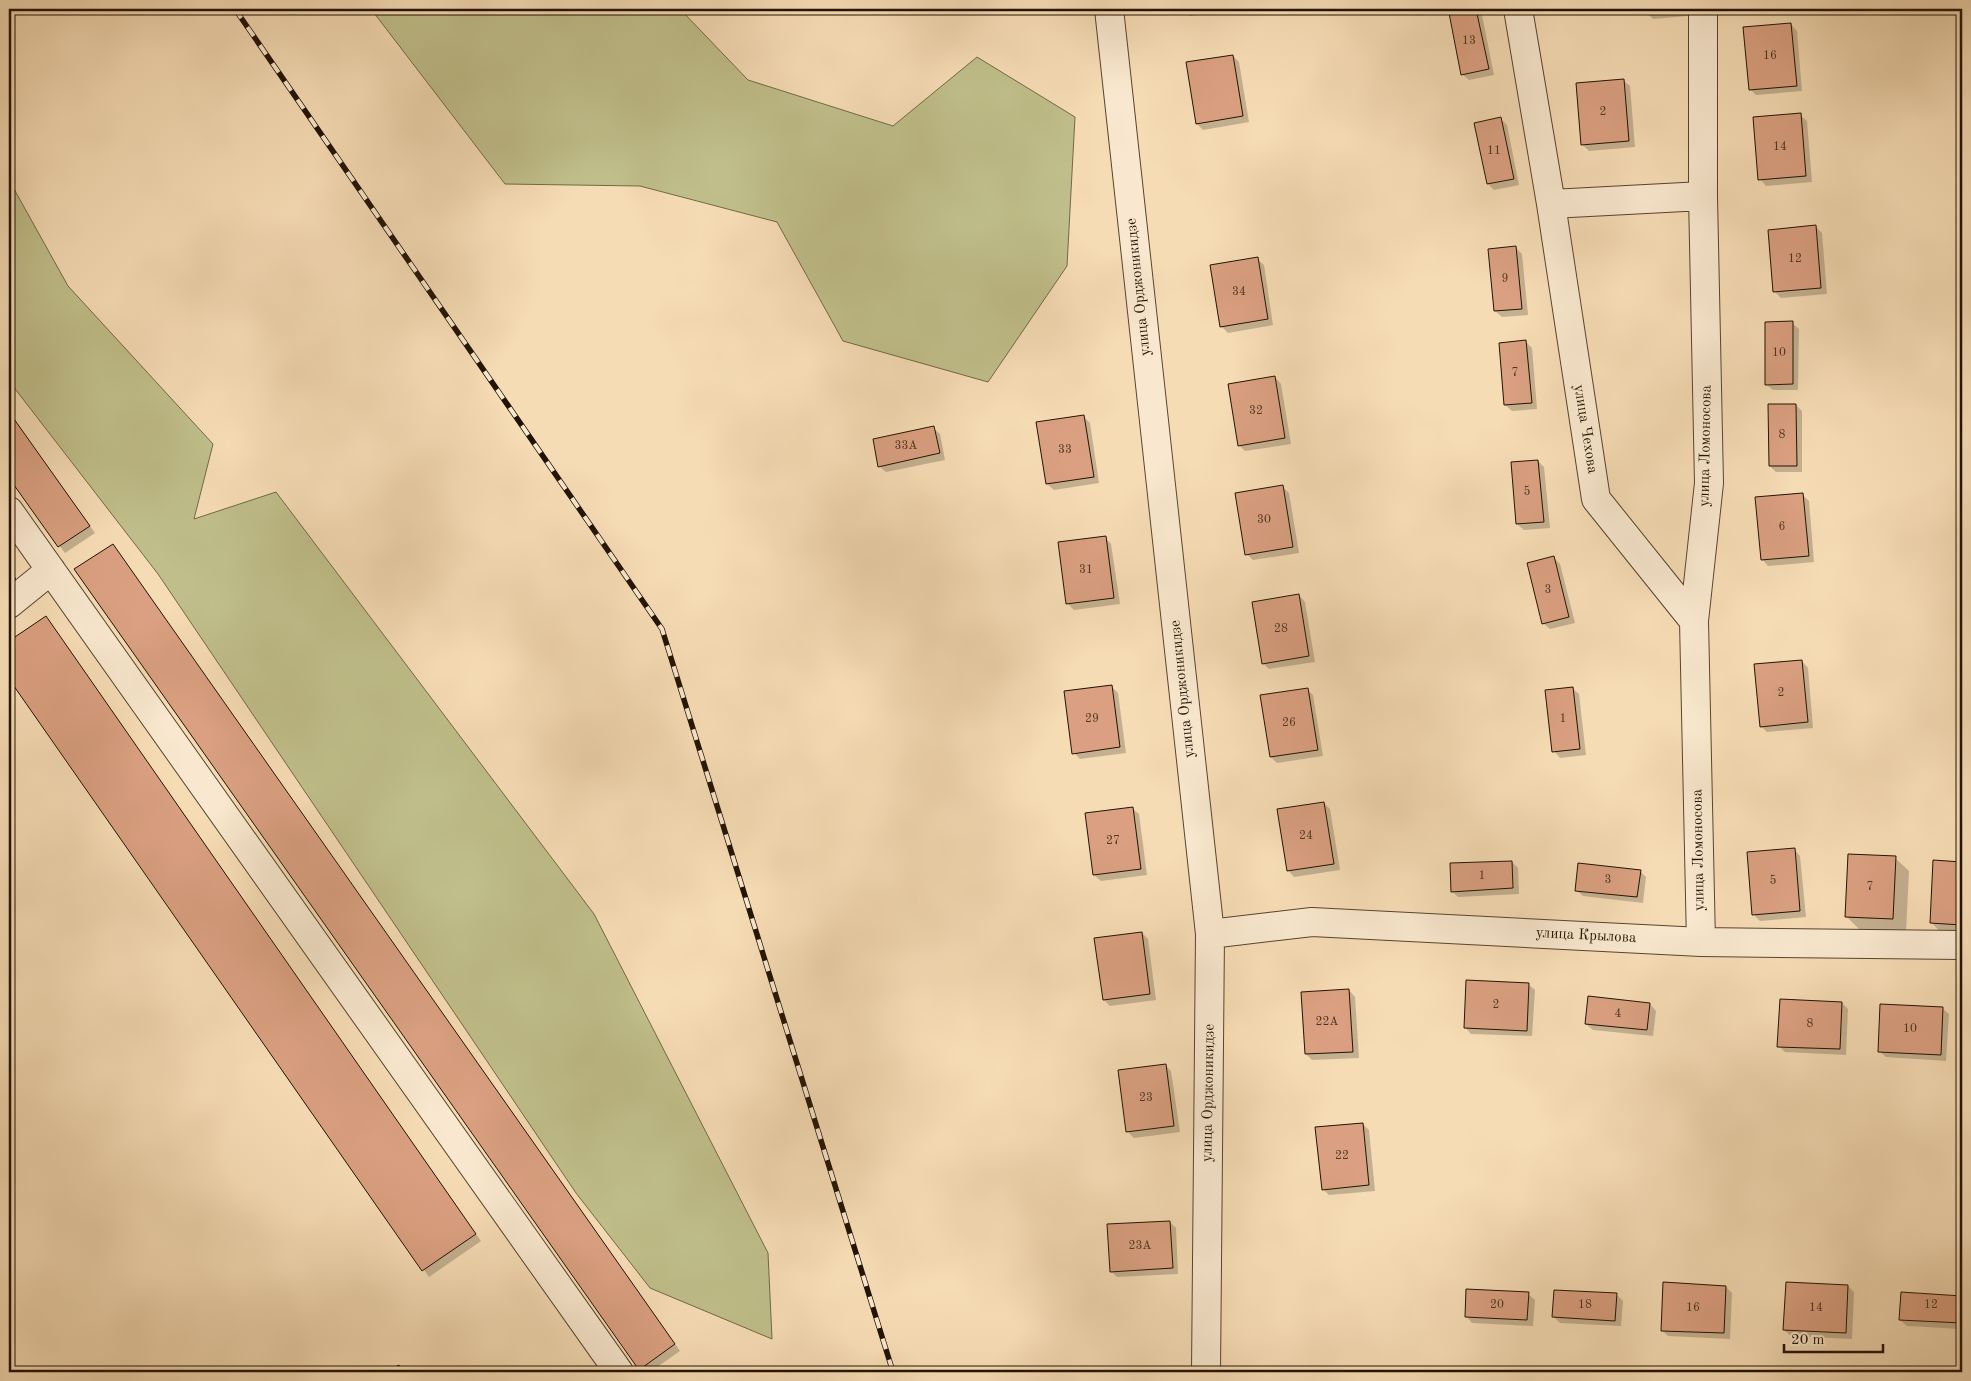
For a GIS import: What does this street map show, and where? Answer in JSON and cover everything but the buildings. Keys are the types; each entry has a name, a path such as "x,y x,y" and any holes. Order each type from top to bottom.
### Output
{"street":[{"name":"улица Орджоникидзе","path":"1109,9 1210,934 1206,1372"},
{"name":"улица Чехова","path":"1518,9 1551,204 1596,499 1694,621"},
{"name":"улица Ломоносова","path":"1701,942 1694,621 1709,483 1703,196 1703,9"},
{"path":"1551,204 1703,196"},
{"path":"9,511 619,1372"},
{"path":"9,604 52,570"},
{"name":"улица Крылова","path":"1210,934 1312,922 1701,942 1962,944"}],"path":[{"path":"914,1372 944,1368 1038,1372"}],"shaded area":[{"path":"371,9 680,9 748,80 893,126 977,57 1075,117 1067,266 988,382 843,341 777,222 640,186 505,184"},
{"path":"9,180 68,286 213,444 194,519 276,492 594,914 768,1253 772,1339 650,1288 576,1193 158,574 9,381"}],"railway":[{"path":"235,9 662,629 893,1372"}]}
